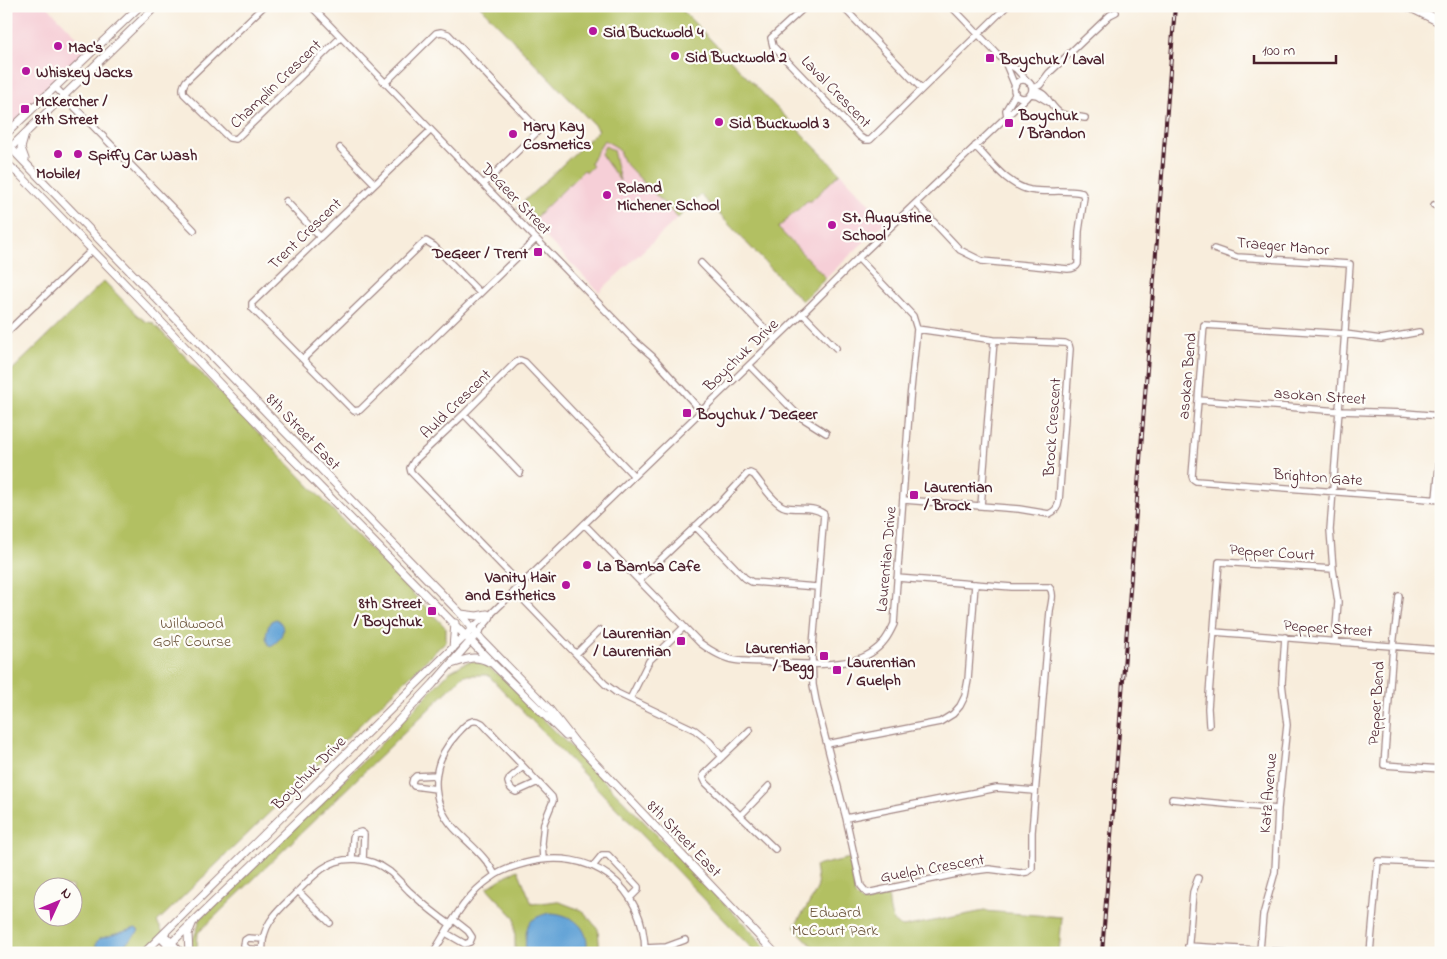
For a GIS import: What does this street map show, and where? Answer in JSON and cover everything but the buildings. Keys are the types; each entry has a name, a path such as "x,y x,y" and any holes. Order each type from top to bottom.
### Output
{"highway":[{"path":"1409,6 1441,22"}],"main road":[{"path":"6,134 140,6"},
{"path":"8,148 156,6"},
{"path":"6,128 15,126"},
{"path":"26,132 21,152 28,166"},
{"name":"8th Street East","path":"8,148 28,166 461,614 550,710 575,742 775,953"},
{"name":"8th Street East","path":"6,163 20,175 235,400 493,664 565,735 575,742"},
{"path":"6,172 20,175"},
{"path":"461,614 477,616 490,614"},
{"path":"453,648 455,623"},
{"name":"Boychuk Drive","path":"161,953 194,919 368,753 450,664 475,631"},
{"name":"Boychuk Drive","path":"144,953 453,648 468,638"},
{"path":"450,664 480,657 493,664"},
{"path":"189,953 188,934 194,919"}],"street":[{"name":"Champlin Crescent","path":"264,6 183,86 184,94 228,138 236,140 341,37"},
{"name":"DeGeer Street","path":"311,6 636,342 652,356 702,410"},
{"name":"Laval Crescent","path":"806,6 771,38 771,42 860,137 865,140 870,140 1007,6"},
{"path":"842,6 922,88"},
{"path":"951,6 1005,62 1016,68 1030,89"},
{"name":"Boychuk Drive","path":"475,631 490,618 490,614 1007,116 1030,89 1040,85 1049,73 1110,15 1116,12"},
{"path":"385,83 436,33 448,34 536,127 537,132 484,184"},
{"path":"1005,62 1016,86 1016,93 1022,98 1030,89"},
{"path":"1016,86 1021,81 1030,89 1043,93 1059,112 1065,115 1085,118"},
{"path":"56,88 194,230"},
{"name":"Boychuk Drive","path":"1007,116 1006,110 1016,93"},
{"name":"Trent Crescent","path":"431,130 252,303 252,308 347,406 354,411 360,410 536,239"},
{"path":"916,203 960,250 982,261 1068,269 1076,267 1078,264 1079,231 1084,197 1082,192 1031,190 1019,186 1010,181 975,146"},
{"path":"340,148 375,184"},
{"path":"286,201 320,237"},
{"path":"1434,205 1441,208"},
{"path":"303,359 426,241 434,246 480,293"},
{"name":"Traeger Manor","path":"1214,249 1237,257 1350,264 1345,334"},
{"path":"6,333 92,250"},
{"path":"858,258 913,316 917,329"},
{"path":"701,263 775,339"},
{"path":"802,313 836,348"},
{"name":"asokan Bend","path":"1193,479 1204,326 1345,334"},
{"name":"Brock Crescent","path":"904,500 1019,509 1049,514 1059,506 1065,438 1069,345 1065,343 994,340 917,329"},
{"name":"Laurentian Drive","path":"584,524 700,643 713,652 734,660 812,665 853,660 869,654 886,640 894,624 910,399 917,329"},
{"path":"1335,641 1338,602 1330,530 1345,334 1381,339 1419,332"},
{"path":"981,506 994,340"},
{"name":"Auld Crescent","path":"521,585 411,472 410,468 414,461 517,361 522,361 634,476"},
{"path":"749,365 799,416 826,433"},
{"name":"asokan Street","path":"1198,400 1339,411 1441,416"},
{"path":"464,414 520,473"},
{"path":"1438,500 1441,444"},
{"name":"Guelph Crescent","path":"695,526 747,474 756,478 783,507 818,509 824,514 812,665 813,685 861,886 864,890 867,893 989,869 1027,872 1032,868 1032,832 1053,594 1049,587 1012,587 897,578"},
{"name":"Brighton Gate","path":"1193,479 1196,481 1438,500"},
{"path":"639,580 695,526 745,578 752,582 818,588"},
{"name":"Pepper Court","path":"1214,632 1219,562 1333,569"},
{"path":"827,744 940,722 953,714 965,696 968,680 975,584"},
{"path":"515,591 617,693 695,730 710,742 722,757"},
{"path":"1393,646 1399,596"},
{"path":"630,699 649,661 684,627"},
{"path":"576,654 600,630"},
{"path":"1209,725 1208,708 1214,632"},
{"name":"Pepper Street","path":"1214,632 1441,650"},
{"name":"Katz Avenue","path":"1260,950 1263,915 1274,872 1278,808 1287,725 1282,683 1285,637"},
{"name":"Pepper Bend","path":"1393,646 1384,765 1441,769"},
{"path":"495,875 488,863 452,827 442,812 436,789 436,775 444,752 459,732 469,722 474,720 482,723 538,782 553,801 544,823 543,858"},
{"path":"750,730 703,777 706,783 775,848"},
{"path":"523,767 510,778 508,786 516,792 538,782"},
{"path":"436,775 416,776 412,783 414,786 436,789"},
{"path":"740,816 769,786"},
{"path":"846,818 997,788 1036,791"},
{"path":"1172,799 1278,808"},
{"path":"352,859 354,834 361,832 364,834 365,839 363,860"},
{"path":"593,866 602,855 608,855 638,887 638,890 630,898"},
{"path":"433,953 463,904 474,892 495,875 517,865 543,858 576,860 593,866 615,880 630,898 641,920 645,938 645,950 666,947 684,940"},
{"path":"263,939 248,938 245,940 244,945 248,949 262,951 263,939 268,924 274,915 323,868 337,862 352,859 363,860 382,867 438,916 468,931 472,937 470,942 465,944 446,932"},
{"path":"1370,953 1378,861 1441,864"},
{"path":"1198,878 1194,892 1188,950 1260,950 1306,953"},
{"path":"298,891 330,924"},
{"path":"162,936 182,953"},
{"path":"170,944 175,953"}],"shaded area":[{"path":"6,6 47,6 92,52 15,126 6,128"},
{"name":"Roland Michener School","path":"604,140 619,148 623,161 678,218 599,292 531,222 592,162"},
{"name":"St. Augustine School","path":"840,173 886,221 826,278 778,228 807,201 811,201"}],"green space":[{"path":"480,6 678,6 840,173 811,201 807,201 778,228 826,278 802,301 701,195 678,218 623,161 618,148 604,140 590,163 593,166 587,172 584,170 531,222 517,208 599,130"},
{"path":"605,146 613,150 620,181 601,154"},
{"name":"Wildwood Golf Course","path":"104,281 137,315 145,321 153,323 446,628 446,641 157,922 164,934 145,953 6,953 6,376"},
{"path":"473,661 485,665 503,678 755,935 769,953 756,953 488,675 464,675 198,933 197,947 202,953 195,953 191,946 191,939 193,939 199,920 376,749 449,672 465,663"},
{"name":"Edward McCourt Park","path":"850,858 855,895 862,902 869,902 888,895 891,914 898,925 903,927 984,911 1062,917 1059,953 819,953 794,927 818,886 815,866"},
{"path":"518,870 532,904 557,901 583,911 598,929 600,953 512,953 515,949 515,918 487,888"}],"water":[{"path":"276,619 280,622 283,630 280,638 270,646 266,637 267,630 271,621"},
{"path":"549,913 572,919 583,929 587,944 586,953 525,953 526,932 530,923 534,919"},
{"path":"136,928 139,931 116,953 98,953 96,943 99,939"}],"railway":[{"path":"1102,953 1175,6"}],"place":[{"name":"Sid Buckwold 4","path":"593,31"},
{"name":"Mac's","path":"58,46"},
{"name":"Sid Buckwold 2","path":"675,56"},
{"name":"Boychuk / Laval","path":"990,58"},
{"name":"Whiskey Jacks","path":"26,71"},
{"name":"McKercher / 8th Street","path":"25,109"},
{"name":"Sid Buckwold 3","path":"719,122"},
{"name":"Boychuk / Brandon","path":"1009,123"},
{"name":"Mary Kay Cosmetics","path":"513,134"},
{"name":"Mobile1","path":"58,154"},
{"name":"Spiffy Car Wash","path":"78,154"},
{"name":"Roland Michener School","path":"607,195"},
{"name":"St. Augustine School","path":"832,225"},
{"name":"DeGeer / Trent","path":"538,252"},
{"name":"Boychuk / DeGeer","path":"687,413"},
{"name":"Laurentian / Brock","path":"914,495"},
{"name":"La Bamba Cafe","path":"587,565"},
{"name":"Vanity Hair and Esthetics","path":"566,585"},
{"name":"8th Street / Boychuk","path":"432,611"},
{"name":"Laurentian / Laurentian","path":"681,641"},
{"name":"Laurentian / Begg","path":"824,656"},
{"name":"Laurentian / Guelph","path":"837,670"}]}
